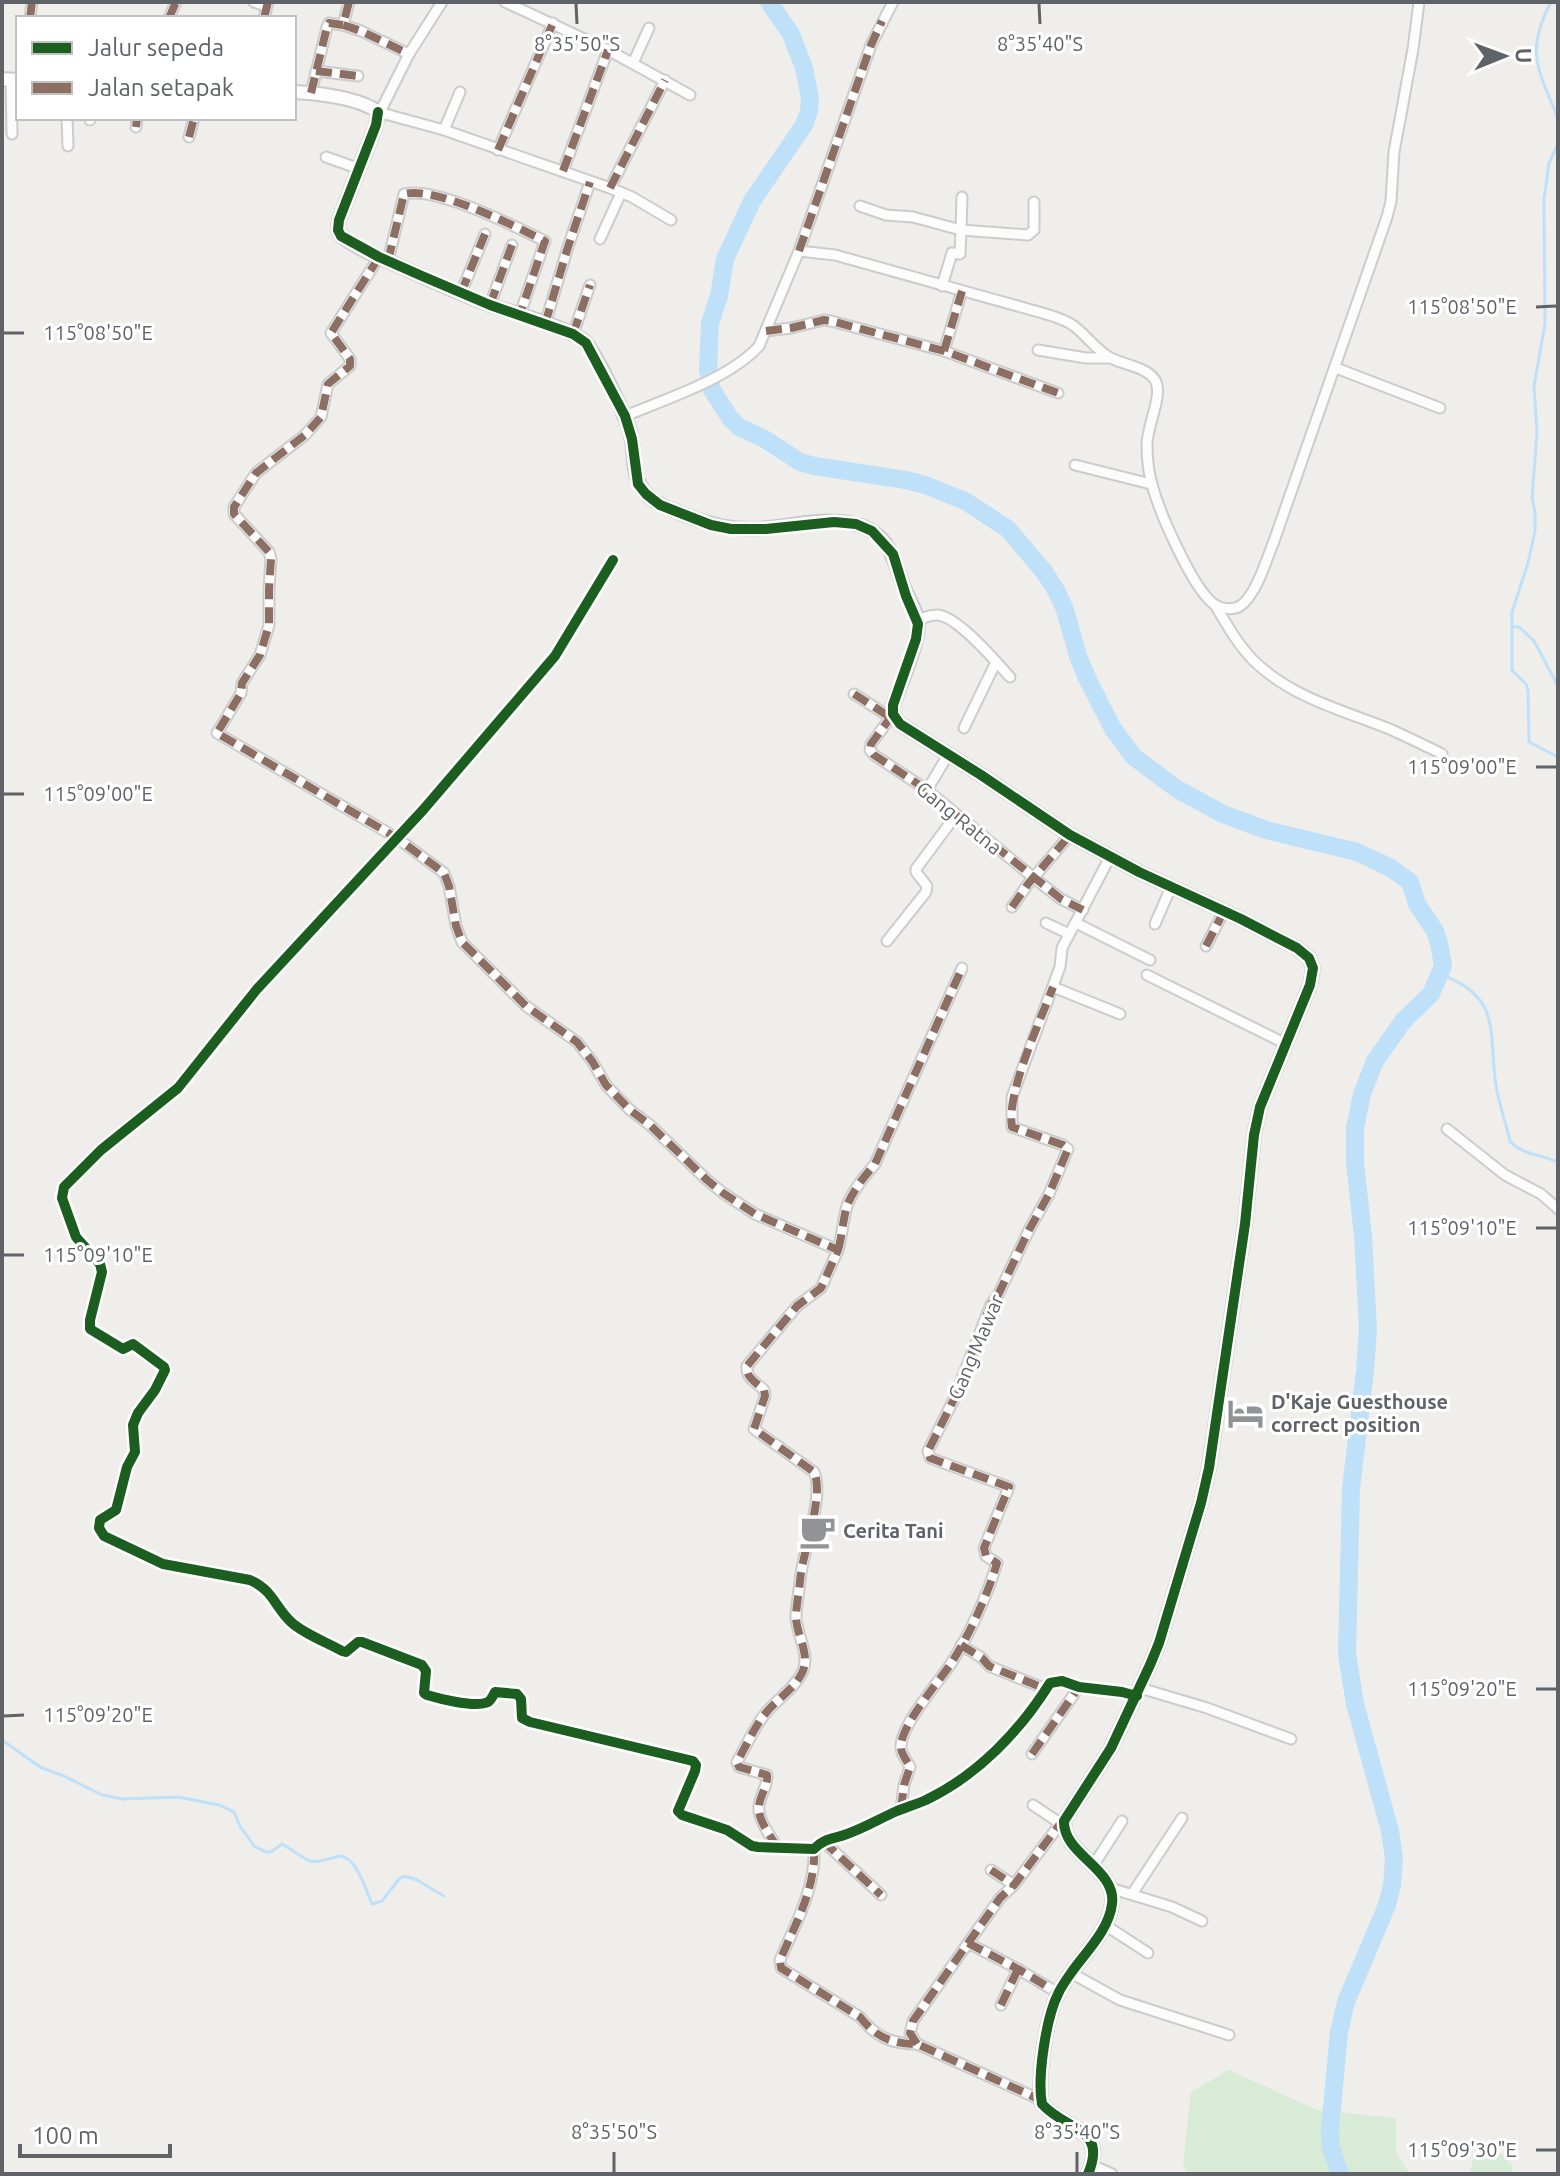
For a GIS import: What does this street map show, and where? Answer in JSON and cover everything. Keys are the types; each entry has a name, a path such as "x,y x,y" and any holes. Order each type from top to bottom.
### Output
{"street":[{"path":"254,2 267,4"},
{"path":"343,25 349,2"},
{"path":"442,2 409,54 379,112 339,220 341,236 383,259 461,293 582,340 625,416 632,439 636,480 653,501 711,525 731,529 834,522 856,524 878,536 893,554 918,629 892,716"},
{"path":"505,2 608,50 690,95"},
{"path":"625,416 735,367 759,346 799,251 871,45 893,2"},
{"path":"1215,605 1232,609 1240,606 1260,575 1336,368 1391,201 1394,152 1419,2"},
{"path":"311,93 329,23 361,31 409,54"},
{"path":"498,150 553,23"},
{"path":"633,63 649,28"},
{"path":"563,171 608,50"},
{"path":"316,71 358,76"},
{"path":"10,79 12,134"},
{"path":"610,188 665,80"},
{"path":"296,92 356,103 444,130 610,188 671,220"},
{"path":"444,130 460,92"},
{"path":"67,120 68,146"},
{"path":"189,137 193,120"},
{"path":"326,157 357,168"},
{"path":"545,324 590,182"},
{"path":"520,314 546,242 460,204 419,193 404,194 383,259 331,333 350,359 350,366 328,384 321,417 305,435 256,473 234,507 234,514 269,552 269,625 260,655 217,733 397,838 446,875 462,942 526,1006 577,1042 606,1085 630,1110 723,1193 755,1214 838,1250"},
{"path":"600,239 621,193"},
{"path":"942,286 952,253 960,254 962,197"},
{"path":"860,206 886,215 913,217 961,230 1028,235 1034,230 1034,202"},
{"path":"461,293 485,234"},
{"path":"490,305 512,245"},
{"path":"799,251 835,255 1063,320 1073,325 1109,358 1147,373 1156,382 1158,394 1147,434 1151,484 1185,563 1239,643 1276,680 1317,701 1442,754"},
{"path":"573,334 590,285"},
{"path":"944,351 962,291"},
{"path":"766,331 824,320 847,324 944,351 1058,393"},
{"path":"1038,350 1086,358 1109,358"},
{"path":"1336,368 1440,408"},
{"path":"1075,465 1151,484"},
{"path":"613,560 555,656 397,838 257,989 178,1088 101,1150 64,1187 62,1198 76,1237 100,1264 102,1272 90,1329 123,1349 133,1344 165,1370 133,1425 135,1452 127,1467 116,1510 100,1520 99,1528 104,1536 163,1564 250,1580 262,1585 292,1623 342,1651 362,1642 422,1665 426,1671 423,1689 427,1695 461,1703 489,1702 495,1692 517,1694 520,1695 522,1718 530,1722 688,1759 696,1765 695,1771 678,1811 727,1830 752,1846 814,1849 823,1841 846,1835 948,1788 986,1760 1025,1718 1050,1683 1058,1680 1079,1687 1138,1692 1207,1708 1291,1739"},
{"path":"917,620 938,614 947,618 975,640 1010,677"},
{"path":"964,728 996,662"},
{"path":"854,694 1070,835 1297,948 1309,958 1313,968 1310,985 1260,1107 1256,1124 1245,1224 1206,1484 1159,1643 1111,1748 1062,1825 1000,1898 913,2021 910,2033 917,2044"},
{"name":"Gang Ratna","path":"892,716 871,744 870,750 874,755 927,790 1061,899 1083,910"},
{"path":"927,790 948,755"},
{"path":"887,941 926,892 927,886 916,869 956,815"},
{"path":"1012,907 1070,835"},
{"name":"Gang Mawar","path":"901,1809 901,1796 910,1767 902,1753 903,1738 915,1713 951,1664 995,1568 996,1561 986,1556 984,1548 1009,1487 930,1458 928,1451 953,1401 991,1304 1049,1194 1068,1149 1012,1127 1012,1097 1060,967 1061,952 1110,857"},
{"path":"1155,924 1171,887"},
{"path":"1206,946 1224,911"},
{"path":"1046,923 1069,934"},
{"path":"1076,923 1150,960"},
{"path":"778,1848 758,1808 767,1775 739,1767 737,1762 762,1717 792,1686 805,1663 804,1646 796,1620 801,1567 817,1484 814,1472 754,1429 765,1396 764,1390 748,1377 747,1366 793,1311 821,1288 838,1250 846,1209 857,1187 875,1164 962,968"},
{"path":"1147,975 1286,1044"},
{"path":"1053,987 1120,1014"},
{"path":"1447,1129 1505,1175 1541,1194 1558,1209"},
{"path":"961,1645 996,1669 1046,1689"},
{"path":"1032,1754 1079,1687"},
{"path":"1033,1805 1062,1825 1066,1836 1110,1888 1112,1905 1105,1925 1058,1993 1051,2012 1041,2100 1051,2113 1092,2141 1095,2155 1090,2170 1112,2174"},
{"path":"1132,1894 1182,1818"},
{"path":"1093,1866 1122,1821"},
{"path":"823,1841 881,1895"},
{"path":"814,1849 811,1884 779,1965 783,1970 860,2017 877,2034 894,2042 917,2044 1041,2100"},
{"path":"991,1870 1014,1885"},
{"path":"1110,1888 1172,1907 1202,1921"},
{"path":"1105,1925 1148,1953"},
{"path":"968,1943 1058,1993"},
{"path":"1001,2005 1018,1969"},
{"path":"1071,1973 1120,2000 1229,2035"}],"green space":[{"path":"1229,2070 1317,2110 1396,2118 1396,2153 1410,2174 1188,2174 1183,2165 1191,2092"},
{"path":"1501,2153 1513,2167 1511,2174 1469,2174 1475,2154"}],"waterway":[{"path":"769,2 791,34 804,68 810,98 809,111 804,125 752,201 725,259 719,296 710,323 708,370 712,390 730,418 739,427 763,438 800,462 925,485 965,501 1008,529 1057,592 1087,678 1113,729 1134,757 1177,789 1223,814 1266,830 1357,852 1391,868 1410,882 1417,904 1435,931 1439,943 1443,966 1431,994 1403,1021 1375,1061 1362,1094 1355,1128 1368,1329 1351,1488 1347,1654 1355,1704 1390,1831 1394,1859 1387,1905 1346,2002 1339,2032 1330,2130 1331,2148 1340,2174"},
{"path":"1551,2 1538,34 1536,48 1540,72 1558,123"},
{"path":"1558,144 1549,163 1544,199 1545,324 1534,386 1537,432 1532,498 1535,531 1512,612 1512,670 1526,684 1528,691 1529,742 1558,757"},
{"path":"1512,627 1519,627 1534,641 1558,686"},
{"path":"1439,974 1474,993 1483,1005 1491,1033 1497,1093 1510,1141 1526,1152 1558,1162"},
{"path":"2,1740 40,1767 102,1795 123,1799 178,1797 219,1805 234,1812 254,1846 266,1852 282,1844 310,1861 342,1856 354,1865 372,1904 382,1901 405,1876 444,1896"}],"marked path":[{"path":"30,16 32,2"},
{"path":"170,16 176,2"},
{"path":"264,16 268,2"},
{"path":"349,2 343,25 409,54"},
{"path":"799,251 882,21"},
{"path":"311,93 327,27 329,23 343,25"},
{"path":"498,150 553,23"},
{"path":"563,171 608,50"},
{"path":"316,71 358,76"},
{"path":"610,188 665,80"},
{"path":"136,127 137,120"},
{"path":"189,137 193,120"},
{"path":"545,324 590,182"},
{"path":"388,261 404,194 435,196 475,209 545,241 520,314"},
{"path":"461,293 485,234"},
{"path":"490,305 512,245"},
{"path":"379,257 331,333 350,359 350,366 328,384 321,417 305,435 256,473 234,507 234,514 269,552 269,625 260,655 217,733 397,838 444,873 462,942 526,1006 577,1042 606,1085 630,1110 723,1193 755,1214 838,1250 821,1288 797,1306 747,1366 750,1377 764,1390 765,1396 754,1429 814,1472 817,1482 815,1510 796,1613 804,1666 794,1684 762,1718 737,1762 739,1767 767,1775 759,1811 765,1828 778,1848"},
{"path":"573,334 590,285"},
{"path":"944,351 962,291"},
{"path":"766,331 831,321 944,351 1058,393"},
{"path":"854,694 890,717"},
{"path":"893,714 870,750 927,790"},
{"path":"956,815 1061,899 1083,910"},
{"path":"1012,907 1070,835"},
{"path":"1206,946 1224,911"},
{"path":"838,1250 849,1200 875,1164 962,968"},
{"path":"901,1809 910,1767 902,1751 903,1736 964,1642 997,1563 986,1556 984,1548 1009,1487 930,1458 928,1451 953,1401 991,1304 1049,1194 1068,1149 1012,1127 1019,1077 1053,987"},
{"path":"961,1645 989,1666 1046,1689"},
{"path":"1032,1754 1079,1687"},
{"path":"917,2044 910,2033 913,2021 1000,1898 1014,1885 1060,1824"},
{"path":"823,1841 881,1895"},
{"path":"814,1849 812,1878 780,1960 781,1968 860,2017 885,2038 917,2044 1041,2100"},
{"path":"991,1870 1014,1885"},
{"path":"968,1943 1058,1993"},
{"path":"1001,2005 1018,1969"}],"cycle path":[{"path":"378,112 376,125 339,220 341,236 422,276 490,305 573,334 586,343 625,416 632,439 638,484 660,505 711,525 731,529 834,522 856,524 872,531 893,554 918,624 916,639 893,705 893,714 900,724 1070,835 1297,948 1309,958 1313,968 1310,985 1260,1107 1254,1135 1245,1224 1209,1468 1201,1503 1150,1665 1111,1748 1064,1821 1072,1843 1106,1881 1112,1904 1096,1941 1059,1991 1046,2032 1042,2064 1042,2104 1089,2138 1093,2159 1088,2174"},
{"path":"613,560 555,656 423,810 257,989 178,1088 101,1150 64,1187 62,1198 76,1237 100,1264 102,1272 90,1329 123,1349 133,1344 165,1370 133,1425 135,1452 127,1467 116,1510 100,1520 99,1528 104,1536 163,1564 258,1584 296,1626 342,1651 346,1652 362,1642 422,1665 426,1671 424,1693 427,1695 482,1704 488,1702 495,1692 517,1694 521,1699 522,1718 530,1722 693,1761 695,1771 678,1811 727,1830 758,1847 814,1849 825,1841 853,1832 945,1790 980,1765 1011,1735 1050,1683 1062,1681 1079,1687 1137,1696"}],"place":[{"name":"D'Kaje Guesthouse correct position","path":"1245,1413"},
{"name":"Cerita Tani","path":"817,1531"}]}
